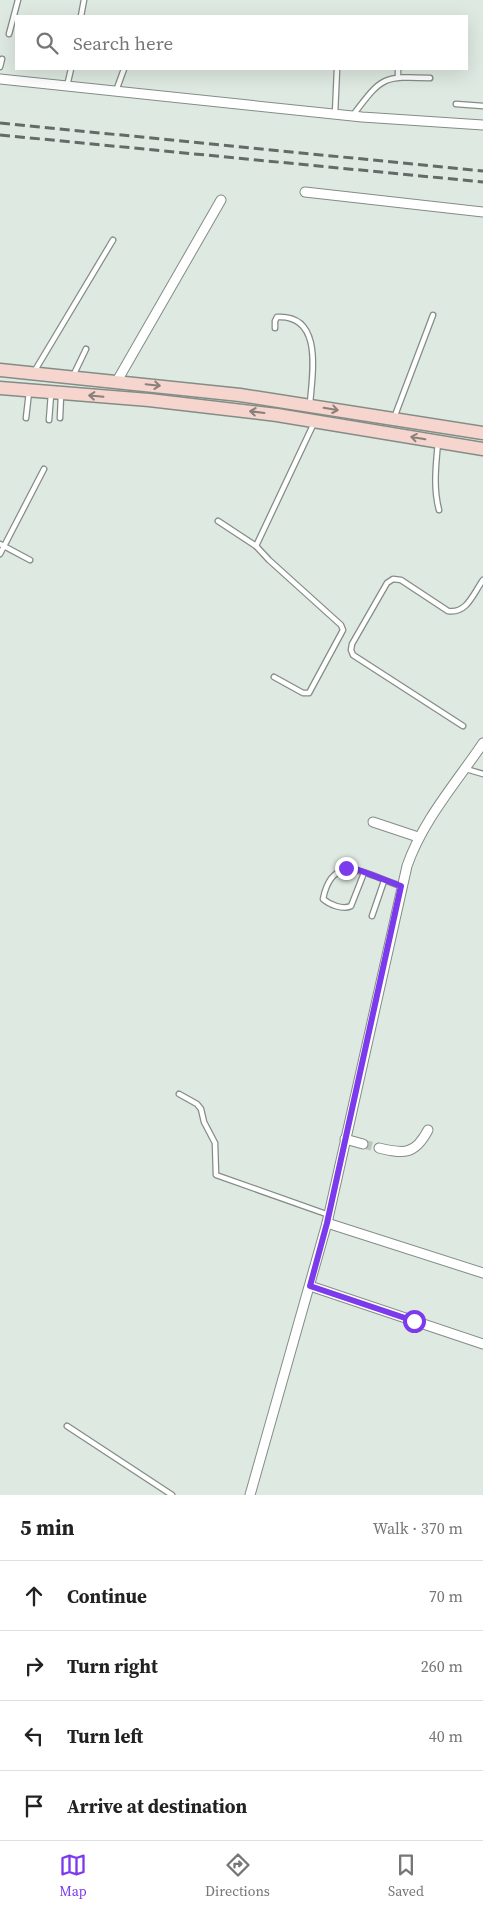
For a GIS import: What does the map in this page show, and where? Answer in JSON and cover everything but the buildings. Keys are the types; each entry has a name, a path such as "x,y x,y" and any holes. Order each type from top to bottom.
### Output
{"main road":[{"path":"0,370 205,391 483,433"},
{"path":"0,388 192,405 315,420 483,449"}],"street":[{"path":"0,79 352,116 483,125"},
{"path":"304,192 483,212"},
{"path":"117,381 221,200"},
{"path":"250,1495 328,1219 401,886 418,837 483,743"},
{"path":"373,822 418,837"},
{"path":"379,1148 396,1152 412,1150 421,1144 428,1130"},
{"path":"345,1139 363,1144"},
{"path":"328,1219 483,1273"},
{"path":"310,1286 483,1344"}],"lane":[{"path":"9,34 18,0"},
{"path":"81,15 84,0"},
{"path":"0,67 2,59"},
{"path":"67,86 71,70"},
{"path":"116,91 124,70"},
{"path":"335,114 337,70"},
{"path":"398,70 398,77"},
{"path":"352,116 373,89 387,79 398,77 430,78"},
{"path":"456,104 483,106"},
{"path":"33,373 113,240"},
{"path":"275,328 274,321 277,317 286,316 299,322 311,340 313,351 310,406"},
{"path":"394,419 433,316"},
{"path":"72,377 86,349"},
{"path":"26,418 29,391"},
{"path":"56,393 60,418"},
{"path":"49,420 56,393"},
{"path":"256,546 315,420"},
{"path":"438,441 435,477 436,498 439,510"},
{"path":"0,554 2,545 44,469"},
{"path":"218,521 256,546 341,625 343,630 308,693 303,693 274,677"},
{"path":"2,545 30,560"},
{"path":"463,726 353,656 351,650 352,644 386,584 393,579 401,580 448,611 456,612 462,610 483,580"},
{"path":"466,769 483,774"},
{"path":"364,873 351,906 344,908 329,904 323,899 331,877 346,868 356,869 401,886"},
{"path":"372,916 384,881"},
{"path":"179,1094 197,1104 201,1109 204,1122 214,1143 216,1175 328,1219"},
{"path":"67,1426 172,1495"}],"tunnel":[{"path":"363,1144 379,1148"}],"railway":[{"path":"0,123 483,171"},
{"path":"0,135 483,182"}],"route":[{"path":"346,868 356,869 401,886 327,1223 310,1286 414,1321"}]}
